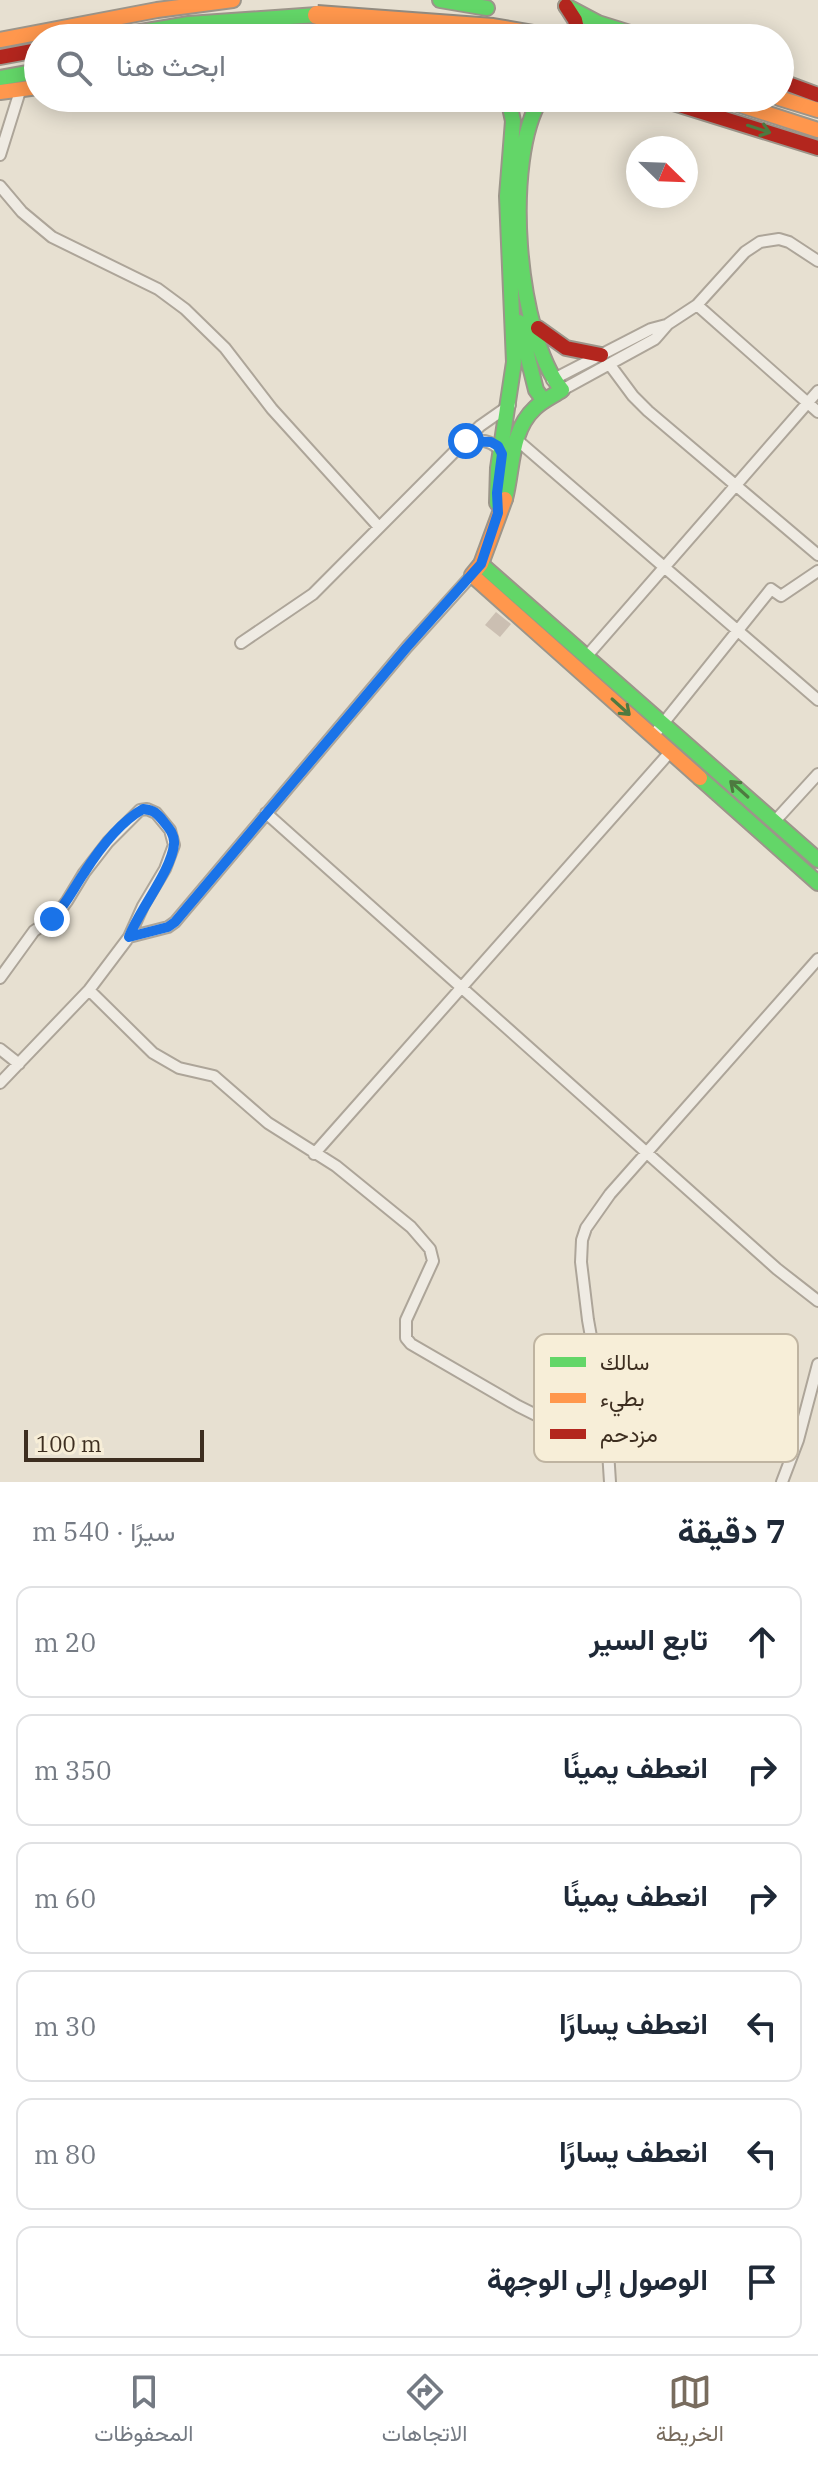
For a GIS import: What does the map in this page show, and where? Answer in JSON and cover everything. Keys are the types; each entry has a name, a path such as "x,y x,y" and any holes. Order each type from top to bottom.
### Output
{"main road":[{"path":"84,24 233,0"},
{"path":"440,0 491,4 479,24"},
{"path":"563,3 576,24"},
{"path":"563,3 601,24"},
{"path":"189,24 316,24"},
{"path":"0,40 24,35"},
{"path":"0,57 24,53"},
{"path":"0,78 24,74"},
{"path":"794,86 818,95"},
{"path":"0,92 24,90"},
{"path":"794,103 818,110"},
{"path":"498,513 497,493 514,361 507,207 511,112"},
{"path":"535,112 527,131 518,206 519,254 549,390"},
{"path":"702,112 818,148"},
{"path":"762,112 818,130"},
{"path":"513,303 549,390"},
{"path":"534,324 562,348 605,360"},
{"path":"510,405 549,390"},
{"path":"477,569 506,496 516,439 525,419 549,390"},
{"path":"477,569 586,657 659,729 671,751 818,883"},
{"path":"477,569 659,729 775,821 818,860"}],"street":[{"path":"0,155 24,100"},
{"path":"0,186 15,205 52,237 158,289 185,309 225,348 272,409 378,526"},
{"path":"549,390 697,305 745,252 760,242 779,239 789,242 818,261"},
{"path":"697,305 818,412"},
{"path":"605,360 641,403 818,555"},
{"path":"586,657 818,391"},
{"path":"241,643 313,594 491,416 510,405"},
{"path":"516,439 818,700"},
{"path":"466,441 491,442 498,446 502,454"},
{"path":"129,937 168,927 175,922 407,647 477,569"},
{"path":"659,729 771,589 781,596 818,571"},
{"path":"314,1154 671,751"},
{"path":"775,821 818,774"},
{"path":"0,978 34,931 55,917 108,842 140,810 156,813 170,830 174,845 165,869 129,937 89,990 0,1083"},
{"path":"266,813 777,1269 818,1302"},
{"path":"592,1334 583,1282 582,1240 592,1216 818,959"},
{"path":"89,990 153,1053 179,1068 214,1076 268,1123 346,1174 411,1227 430,1249 433,1261 406,1320 406,1338 411,1344 534,1414"},
{"path":"0,1049 19,1064"},
{"path":"798,1437 818,1364"},
{"path":"609,1462 610,1482"},
{"path":"782,1482 789,1462"}],"building":[{"path":"496,612 511,624 500,637 485,625"}],"traffic: fast":[{"path":"440,0 487,8"},
{"path":"566,6 601,24"},
{"path":"189,24 317,15"},
{"path":"0,78 24,74"},
{"path":"497,503 498,468 514,362 507,196 511,112"},
{"path":"505,499 521,428 535,408 562,390 546,364 534,329 520,246 522,161 535,112"},
{"path":"519,322 536,390 544,401"},
{"path":"481,564 818,860"},
{"path":"700,778 818,883"}],"traffic: slow":[{"path":"84,24 233,0"},
{"path":"317,15 439,24"},
{"path":"0,40 24,35"},
{"path":"0,92 24,89"},
{"path":"794,103 818,110"},
{"path":"762,112 818,130"},
{"path":"505,499 481,564 472,575 700,778"}],"traffic: jam":[{"path":"566,6 576,24"},
{"path":"0,57 24,53"},
{"path":"794,86 818,95"},
{"path":"702,112 818,148"},
{"path":"538,328 566,348 601,355"}],"route":[{"path":"52,919 74,893 84,873 108,842 143,809 156,813 175,841 165,869 129,937 168,927 175,922 481,564 498,513 502,454 498,446 491,442 466,441"}]}
